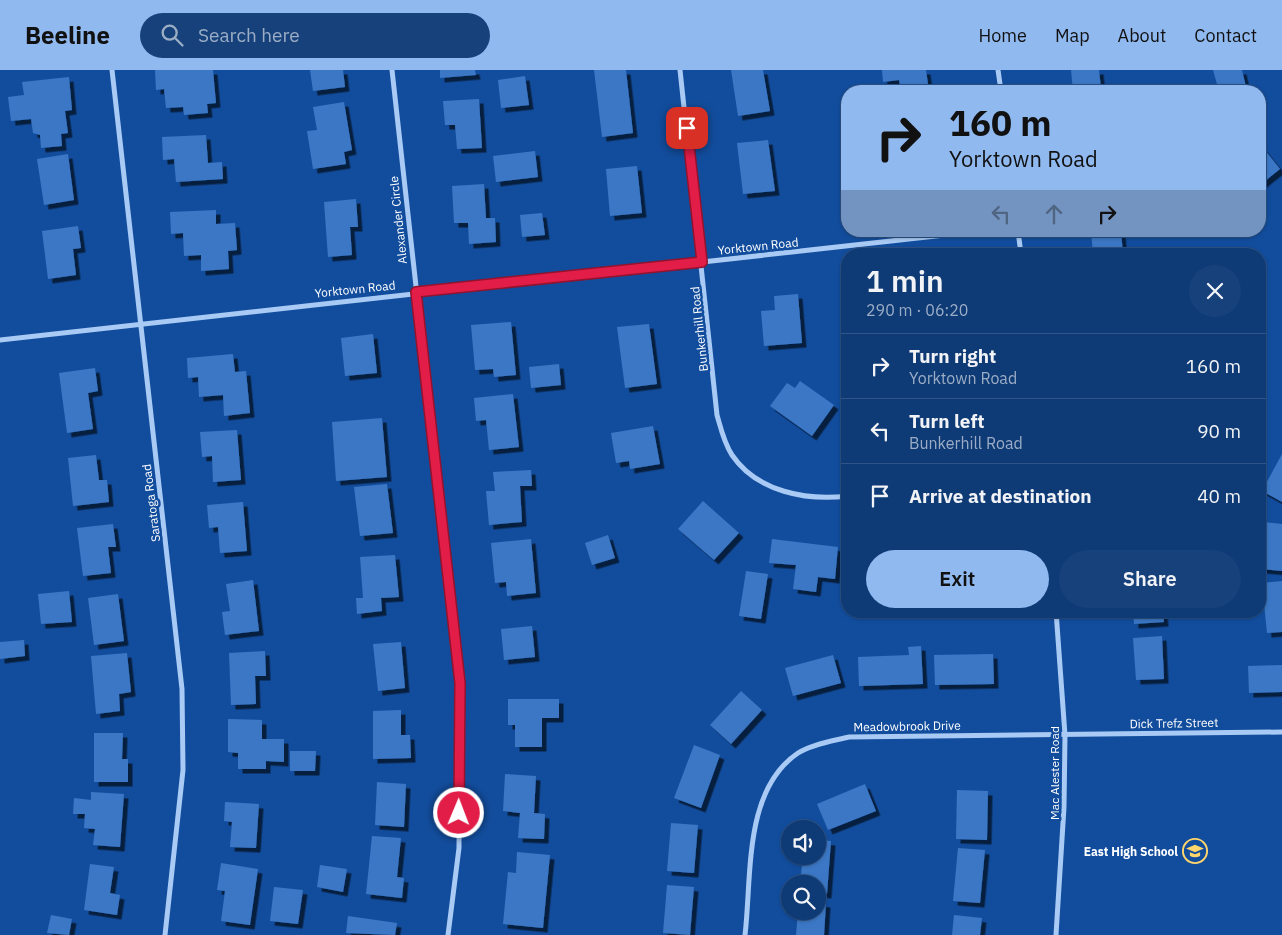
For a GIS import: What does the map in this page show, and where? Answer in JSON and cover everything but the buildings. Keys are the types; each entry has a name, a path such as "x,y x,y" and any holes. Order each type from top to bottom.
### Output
{"street":[{"name":"Saratoga Road","path":"112,70 182,689 183,770 165,935"},
{"name":"Alexander Circle","path":"392,70 460,683 458,848 448,935"},
{"name":"Bunkerhill Road","path":"680,70 718,415 722,435 732,455 748,473 779,489 802,497 841,496"},
{"path":"998,70 1000,85"},
{"name":"Yorktown Road","path":"0,340 140,322 927,237"},
{"name":"Mac Alester Road","path":"1056,935 1064,806 1065,735 1057,618"},
{"name":"Dick Trefz Street","path":"1065,735 1282,732"},
{"name":"Meadowbrook Drive","path":"745,935 753,837 758,810 768,786 782,767 799,752 849,737 1065,735"}],"place":[{"name":"East High School","path":"1195,851"}],"route":[{"path":"459,813 461,761 460,683 416,292 702,262 687,128"}]}
